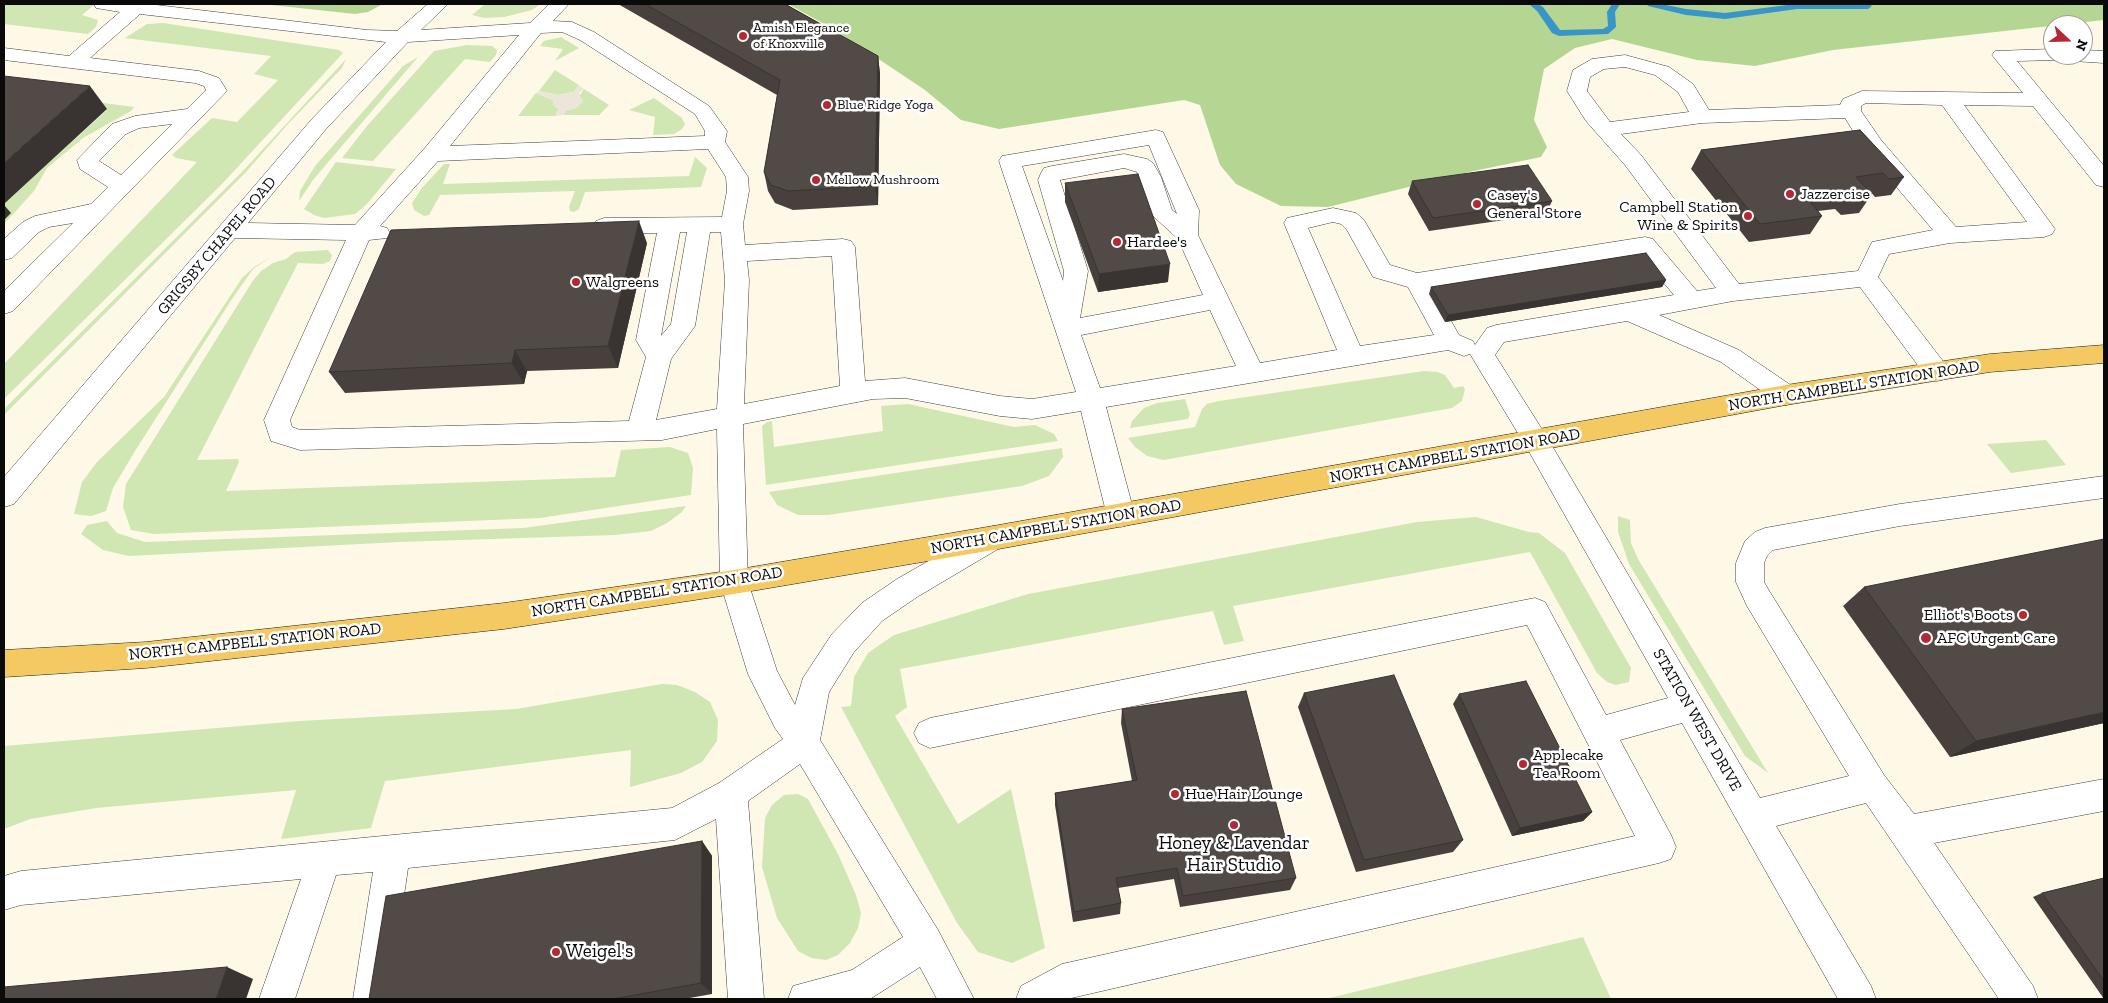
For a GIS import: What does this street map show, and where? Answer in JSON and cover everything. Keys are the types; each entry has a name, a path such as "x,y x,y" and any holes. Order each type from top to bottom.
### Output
{"main road":[{"name":"NORTH CAMPBELL STATION ROAD","path":"4,664 146,654 504,616 734,582 1121,516 1786,395 1990,363 2104,354"}],"street":[{"path":"104,4 366,36 402,37 565,26 587,36 702,110 716,131 714,142 737,177 738,191 732,224 737,280 730,416 734,582 763,674 786,718 804,742 926,942 956,999"},
{"name":"GRIGSBY CHAPEL ROAD","path":"4,496 319,124 402,37 439,4"},
{"path":"560,4 536,28 432,154 361,233 277,420 280,434 300,440 686,427 730,416 873,389 905,388 1000,406 1032,409 1450,341 1482,355 1496,334 1732,293 1866,278"},
{"path":"76,61 136,8"},
{"path":"4,54 199,77 212,82 217,91 98,210 8,293"},
{"path":"2043,54 2002,55 2104,180"},
{"path":"1702,117 1686,88 1662,71 1625,60 1599,63 1580,74 1578,91 1593,116 1632,160 1732,293"},
{"path":"1950,235 1873,145 1851,111 1850,103 1862,97 2040,100"},
{"path":"1866,278 1880,248 1950,235 2044,229 1948,98"},
{"path":"1605,129 1702,117 1851,111"},
{"path":"122,186 88,164 88,160 119,129 135,122 193,115"},
{"path":"1121,516 1091,399 1010,160 1156,137 1188,210 1187,235"},
{"path":"432,154 714,142"},
{"path":"1066,329 1076,271 1049,180 1052,173 1124,161 1139,164 1145,168 1150,178 1162,214 1187,235 1252,374"},
{"path":"4,252 31,227 44,221 98,210"},
{"path":"1352,357 1295,223 1333,215 1348,218 1356,225 1381,271 1417,281 1645,245 1692,301"},
{"path":"659,356 648,340 670,224"},
{"path":"640,430 659,356 683,326 700,224"},
{"path":"580,227 732,224"},
{"path":"230,230 401,232"},
{"path":"736,254 843,247 853,393"},
{"path":"1866,278 1937,372"},
{"path":"1417,281 1450,341"},
{"path":"1066,329 1219,300"},
{"path":"1631,312 1730,356 1786,395"},
{"name":"STATION WEST DRIVE","path":"1482,355 1536,441 1856,999"},
{"path":"2020,999 1907,832 1873,786 1756,597 1750,582 1750,563 1755,549 1765,540 1900,515 2104,487"},
{"path":"4,893 21,888 324,860 674,824 731,794 804,742 814,688 843,643 858,626 872,612 908,588 993,538"},
{"path":"930,733 1535,612 1659,847 1062,982 1034,999"},
{"path":"1599,731 1689,707"},
{"path":"1752,816 1873,786"},
{"path":"731,794 746,999"},
{"path":"1907,832 2104,795"},
{"path":"371,999 393,853"},
{"path":"277,999 324,860"},
{"path":"806,999 858,986 926,942"}],"green space":[{"path":"4,4 95,4 82,15 98,20 96,27 88,34 4,24"},
{"path":"262,4 383,4 368,12 355,14"},
{"path":"485,4 539,5 532,10 504,17 484,18 472,15"},
{"path":"788,4 2104,4 2104,20 2093,21 2093,15 2043,15 2043,27 1833,50 1755,66 1697,60 1612,39 1575,48 1544,69 1534,120 1547,147 1541,157 1469,172 1328,207 1281,206 1236,184 1220,165 1200,105 1184,100 999,129 961,120 925,90 835,30"},
{"path":"163,23 339,50 343,53 222,184 4,399 4,364 197,162 176,158 172,155 212,118 237,122 278,80 254,74 271,56 125,38 147,24"},
{"path":"561,37 579,48 555,61 563,49 540,46 544,41"},
{"path":"467,45 492,46 497,50 496,55 490,62 465,59 373,161 342,158 367,126 434,51"},
{"path":"418,57 313,180 299,201 300,191 315,166 403,66"},
{"path":"346,59 342,68 288,124 246,172 4,415 4,409 241,173"},
{"path":"555,70 579,85 573,92 558,95 539,91"},
{"path":"584,89 609,105 599,115 563,115 566,110 570,110"},
{"path":"4,90 134,107 131,111 83,138 47,168 34,191 4,224 4,204 107,110"},
{"path":"536,93 553,100 553,105 559,109 555,116 518,116"},
{"path":"654,98 682,118 685,124 682,129 674,134 653,135 655,117 629,110"},
{"path":"695,157 707,168 701,187 585,192 579,209 574,212 570,211 569,207 575,191 440,195 429,215 424,216 414,210 412,203 422,188 444,164 450,164 443,184 689,176"},
{"path":"336,162 396,169 367,204 355,214 324,218 314,215 304,209"},
{"path":"328,250 332,255 330,261 323,264 298,263 197,460 238,459 239,462 226,491 615,477 621,450 670,447 688,453 693,468 691,495 540,518 154,534 131,530 123,507 126,484 252,282 261,271 273,263 286,259 295,252"},
{"path":"271,257 253,269 232,299 113,488 106,511 91,516 74,514 82,482 97,462 164,397 242,278 254,267"},
{"path":"1424,371 1445,375 1454,388 1463,386 1465,389 1462,401 1452,408 1164,460 1147,456 1135,447 1128,438 1195,427 1202,409 1207,404 1219,401"},
{"path":"1185,399 1190,414 1188,419 1130,428 1132,421 1144,408 1157,403"},
{"path":"908,404 1014,427 1035,425 1054,434 1058,441 766,485 762,426 767,422 772,421 774,447 883,431 881,406"},
{"path":"2046,440 2066,465 2011,473 1987,444"},
{"path":"1062,448 1063,457 1049,476 1022,486 828,515 798,515 777,505 769,492"},
{"path":"686,506 682,512 667,523 651,531 615,535 399,542 129,556 103,550 81,534 87,525 107,521 117,533 145,542 523,528"},
{"path":"1618,516 1630,520 1631,543 1638,559 1768,773 1745,756 1629,564 1618,532"},
{"path":"1476,517 1539,533 1565,553 1631,668 1629,682 1616,685 1607,682 1597,673 1530,552 1233,606 1244,641 1224,645 1213,611 900,669 907,707 895,716 958,824 1011,789 1045,948 1012,963 978,952 957,923 841,707 851,706 854,677 868,653 894,635 1028,594 1417,522"},
{"path":"662,684 677,685 695,692 710,702 718,720 717,741 702,762 681,773 630,787 631,750 385,781 371,828 281,839 296,790 96,808 30,819 4,829 4,746 300,721 516,709"},
{"path":"798,794 808,799 838,854 856,895 861,913 858,928 850,943 838,955 826,960 811,958 798,951 777,918 762,867 765,818 772,805 784,795"},
{"path":"1583,937 1611,999 1325,999"}],"shaded area":[{"path":"579,85 584,89 579,93 583,102 575,109 566,110 563,115 555,116 559,110 553,105 553,100 536,93 539,91 558,95 573,92"}],"building":[{"path":"645,4 785,4 878,56 875,186 788,191 771,185 764,172 780,80"},
{"path":"4,76 90,86 4,163"},
{"path":"1860,130 1904,177 1889,179 1883,173 1856,177 1872,194 1853,197 1847,190 1805,196 1822,216 1760,224 1701,150"},
{"name":"Casey's General Store","path":"1528,165 1552,201 1433,218 1412,181"},
{"name":"Hardee's","path":"1138,174 1170,264 1099,274 1065,183"},
{"name":"Walgreens","path":"639,221 608,346 515,350 512,363 329,372 391,230"},
{"name":"Casey's General Store","path":"1646,253 1666,280 1448,315 1431,287"},
{"path":"2104,539 2104,712 1976,741 1864,587"},
{"path":"1394,675 1463,840 1364,860 1304,693"},
{"path":"1526,681 1592,812 1520,828 1459,694"},
{"path":"1246,691 1296,878 1183,896 1177,868 1116,878 1121,903 1074,912 1055,793 1137,780 1122,709"},
{"name":"Weigel's","path":"702,841 701,983 613,999 369,999 386,896"},
{"path":"2104,878 2104,981 2042,893"},
{"path":"227,967 216,999 4,999 4,987"}],"waterway":[{"path":"1533,4 1540,9 1555,31 1559,33 1605,32 1612,27 1611,12 1616,4"},
{"path":"1651,4 1686,12 1725,16 1797,6 1868,6"}],"place":[{"name":"Amish Elegance of Knoxville","path":"743,36"},
{"name":"Blue Ridge Yoga","path":"827,105"},
{"name":"Mellow Mushroom","path":"816,180"},
{"name":"Jazzercise","path":"1790,194"},
{"name":"Casey's General Store","path":"1477,204"},
{"name":"Campbell Station Wine & Spirits","path":"1748,216"},
{"name":"Hardee's","path":"1117,242"},
{"name":"Walgreens","path":"576,282"},
{"name":"Elliot's Boots","path":"2023,615"},
{"name":"AFC Urgent Care","path":"1926,638"},
{"name":"Applecake Tea Room","path":"1523,764"},
{"name":"Hue Hair Lounge","path":"1175,794"},
{"name":"Honey & Lavendar Hair Studio","path":"1234,825"},
{"name":"Weigel's","path":"556,952"}]}
